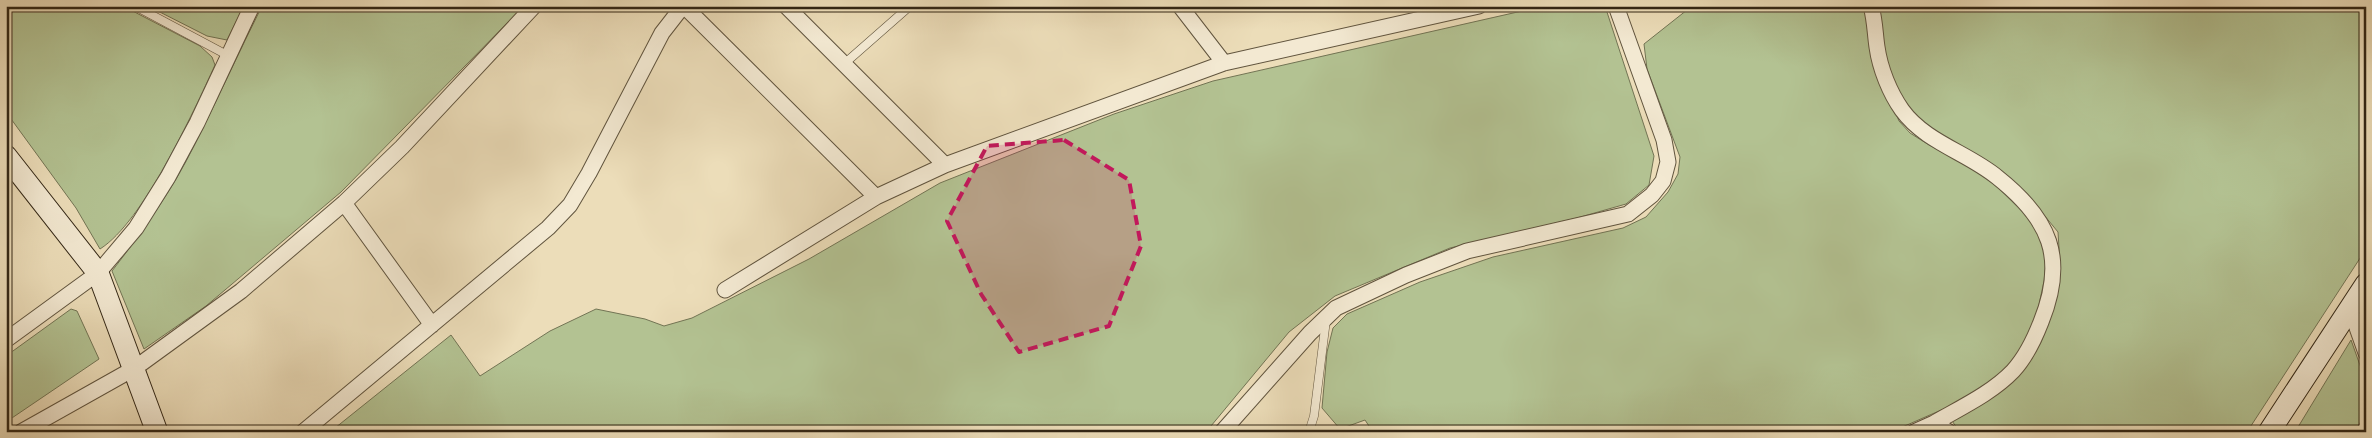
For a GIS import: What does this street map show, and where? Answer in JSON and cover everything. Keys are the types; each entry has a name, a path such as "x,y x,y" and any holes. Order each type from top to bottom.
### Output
{"street":[{"path":"6,340 98,273 136,228 168,177 197,123 227,55 252,6"},
{"path":"21,432 135,368 241,291 344,203 402,148 534,6"},
{"path":"303,432 548,228 570,205 589,173 662,33 683,6 876,198"},
{"path":"786,6 945,165"},
{"path":"1180,6 1224,63"},
{"path":"725,290 876,198 945,165 1224,63 1479,6"},
{"path":"1222,432 1336,308 1406,275 1467,251 1628,214 1652,195 1662,181 1668,162 1664,140 1616,6"},
{"path":"1871,6 1877,49 1887,81 1902,110 1915,125 1969,157 1998,178 2031,209 2045,231 2052,250 2054,273 2046,309 2034,341 2024,357 2012,372 1998,383 1934,423 1914,432"},
{"path":"6,156 98,273 135,368 157,432"},
{"path":"344,203 432,325"},
{"path":"2269,432 2366,284"},
{"path":"2350,308 2366,353"},
{"path":"1934,423 1949,432"}],"lane":[{"path":"135,6 227,55"},
{"path":"844,64 910,6"},
{"path":"1308,432 1314,416 1326,318"}],"highlighted area":[{"path":"1064,140 1129,180 1141,246 1109,326 1019,352 981,294 947,221 987,146"}],"green space":[{"path":"6,6 123,6 200,46 212,57 215,65 165,165 133,216 100,249 76,208 6,112"},
{"path":"148,6 244,6 227,40 207,36"},
{"path":"262,6 524,6 341,192 206,306 144,349 112,271 146,225 177,177"},
{"path":"1544,6 1605,6 1654,156 1649,185 1626,204 1577,218 1450,248 1335,296 1289,332 1206,432 330,432 451,335 480,376 550,331 596,309 645,319 664,326 692,318 809,259 940,183 1114,114 1213,81"},
{"path":"1692,6 1865,6 1890,99 1899,121 1910,133 1929,145 1980,170 2028,217 2040,237 2046,260 2044,281 2036,319 2029,339 2011,367 1971,397 1891,432 1373,432 1365,420 1340,429 1322,408 1327,352 1333,328 1347,314 1420,282 1493,257 1623,228 1646,217 1668,192 1678,174 1680,157 1647,69 1644,44"},
{"path":"1877,6 2366,6 2366,249 2247,432 1960,432 1952,421 1972,409 2031,360 2041,342 2047,326 2060,264 2058,232 2039,209 1912,113 1892,79 1885,53"},
{"path":"71,309 77,311 99,359 6,422 6,356"},
{"path":"2351,340 2366,382 2366,412 2355,432 2295,432"}]}
